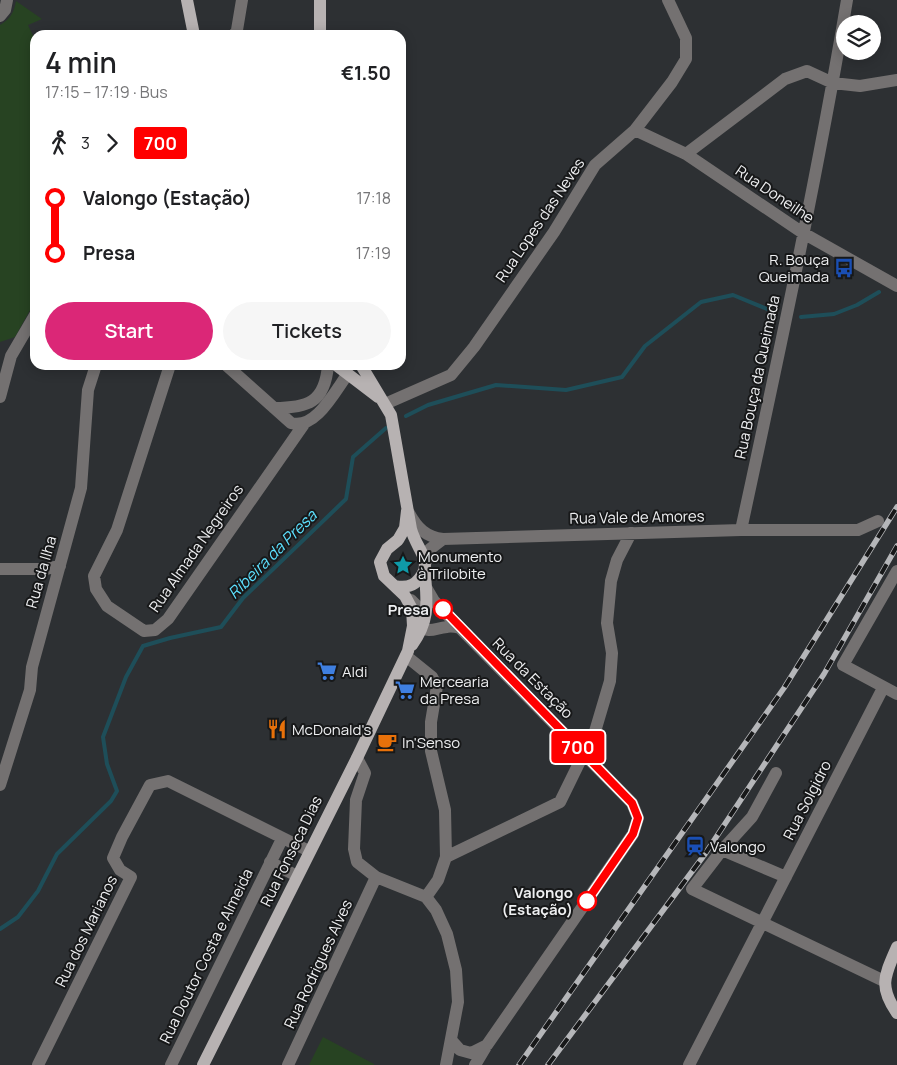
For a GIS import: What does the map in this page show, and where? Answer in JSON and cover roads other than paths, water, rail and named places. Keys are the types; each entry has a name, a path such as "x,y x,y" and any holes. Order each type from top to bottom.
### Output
{"main road":[{"path":"186,0 193,30"},
{"path":"320,0 320,30"},
{"path":"348,370 385,404"},
{"name":"Rua Fonseca Dias","path":"203,1065 407,654 423,632 427,604 425,568 416,546 407,511 394,426 385,404 364,370"},
{"name":"Rua Fonseca Dias","path":"407,511 405,528 393,545 387,549 380,562 384,576 405,596 412,609 413,617 407,654"},
{"path":"393,545 400,542 416,546"},
{"path":"395,586 402,587 416,583 425,568"},
{"path":"897,947 884,981 888,1000 897,1013"}],"street":[{"path":"0,16 5,10 7,0"},
{"path":"237,30 242,0"},
{"name":"Rua Lopes das Neves","path":"385,404 451,375 474,347 554,232 595,166 635,130 672,82 686,59 686,38 668,0"},
{"name":"Rua Bouça da Queimada","path":"741,530 833,83 847,0"},
{"path":"686,154 785,79 806,71 833,83 860,86 897,80"},
{"name":"Rua Doneilhe","path":"635,130 686,154 803,233 897,286"},
{"path":"0,397 11,356 30,323"},
{"name":"Rua da Ilha","path":"0,785 30,690 32,667 81,488 88,390 94,370"},
{"name":"Rua Almada Negreiros","path":"168,370 117,530 94,576 96,589 107,606 144,631 155,630 168,619 304,424 318,415 348,370"},
{"path":"232,370 290,423 304,424"},
{"path":"274,408 296,408 312,401 322,389 327,370"},
{"path":"407,511 420,530 428,536 440,539"},
{"name":"Rua Vale de Amores","path":"440,539 741,530 858,530 878,521"},
{"path":"446,857 560,802 584,753 590,745 610,681 612,653 607,623 612,581 617,560 631,533"},
{"path":"416,546 440,539"},
{"path":"425,568 430,549 440,539"},
{"path":"0,569 45,569 60,566"},
{"path":"897,571 843,664 897,694"},
{"name":"Rua da Estação","path":"427,589 434,601 632,803 638,818 633,834 475,1065"},
{"path":"405,596 418,607 418,621 423,632 449,626 460,628"},
{"path":"442,628 446,620 446,612"},
{"path":"407,654 432,677 437,686 431,722 431,751 445,810 446,857 438,880 426,897"},
{"name":"Rua Solgidro","path":"689,1065 884,688"},
{"path":"357,758 365,773 356,800 354,849 357,862 376,878 426,897 436,910 448,934 456,970 458,1002 452,1042 446,1065"},
{"path":"776,773 752,817 722,850 692,889 884,981"},
{"name":"Rua dos Marianos","path":"38,1065 131,877 120,870 113,858 150,785 168,781 309,851"},
{"name":"Rua Doutor Costa e Almeida","path":"171,1065 282,839"},
{"path":"722,850 786,876"},
{"name":"Rua Doutor Costa e Almeida","path":"270,862 297,876"},
{"name":"Rua Rodrigues Alves","path":"288,1065 376,878"},
{"path":"452,1042 460,1050 471,1053 487,1045"}],"waterway":[{"name":"Ribeira da Presa","path":"801,317 834,314 857,305 879,292"},
{"name":"Ribeira da Presa","path":"406,416 428,405 496,385 566,390 622,377 645,346 701,302 733,295 767,309"},
{"name":"Ribeira da Presa","path":"0,929 18,917 38,891 57,854 111,801 117,791 107,764 103,737 126,677 143,646 221,627 243,598 346,499 353,457 386,428"}],"railway":[{"path":"519,1065 784,688 897,507"},
{"path":"548,1065 705,854 824,674 897,546"}],"place":[{"name":"R. Bouça Queimada","path":"844,268"},
{"name":"Monumento à Trilobite","path":"403,565"},
{"name":"Presa","path":"443,609"},
{"name":"Aldi","path":"327,671"},
{"name":"Mercearia da Presa","path":"405,690"},
{"name":"McDonald's","path":"277,729"},
{"name":"In'Senso","path":"387,742"},
{"name":"Valongo","path":"695,846"},
{"name":"Valongo (Estação)","path":"587,901"}]}
